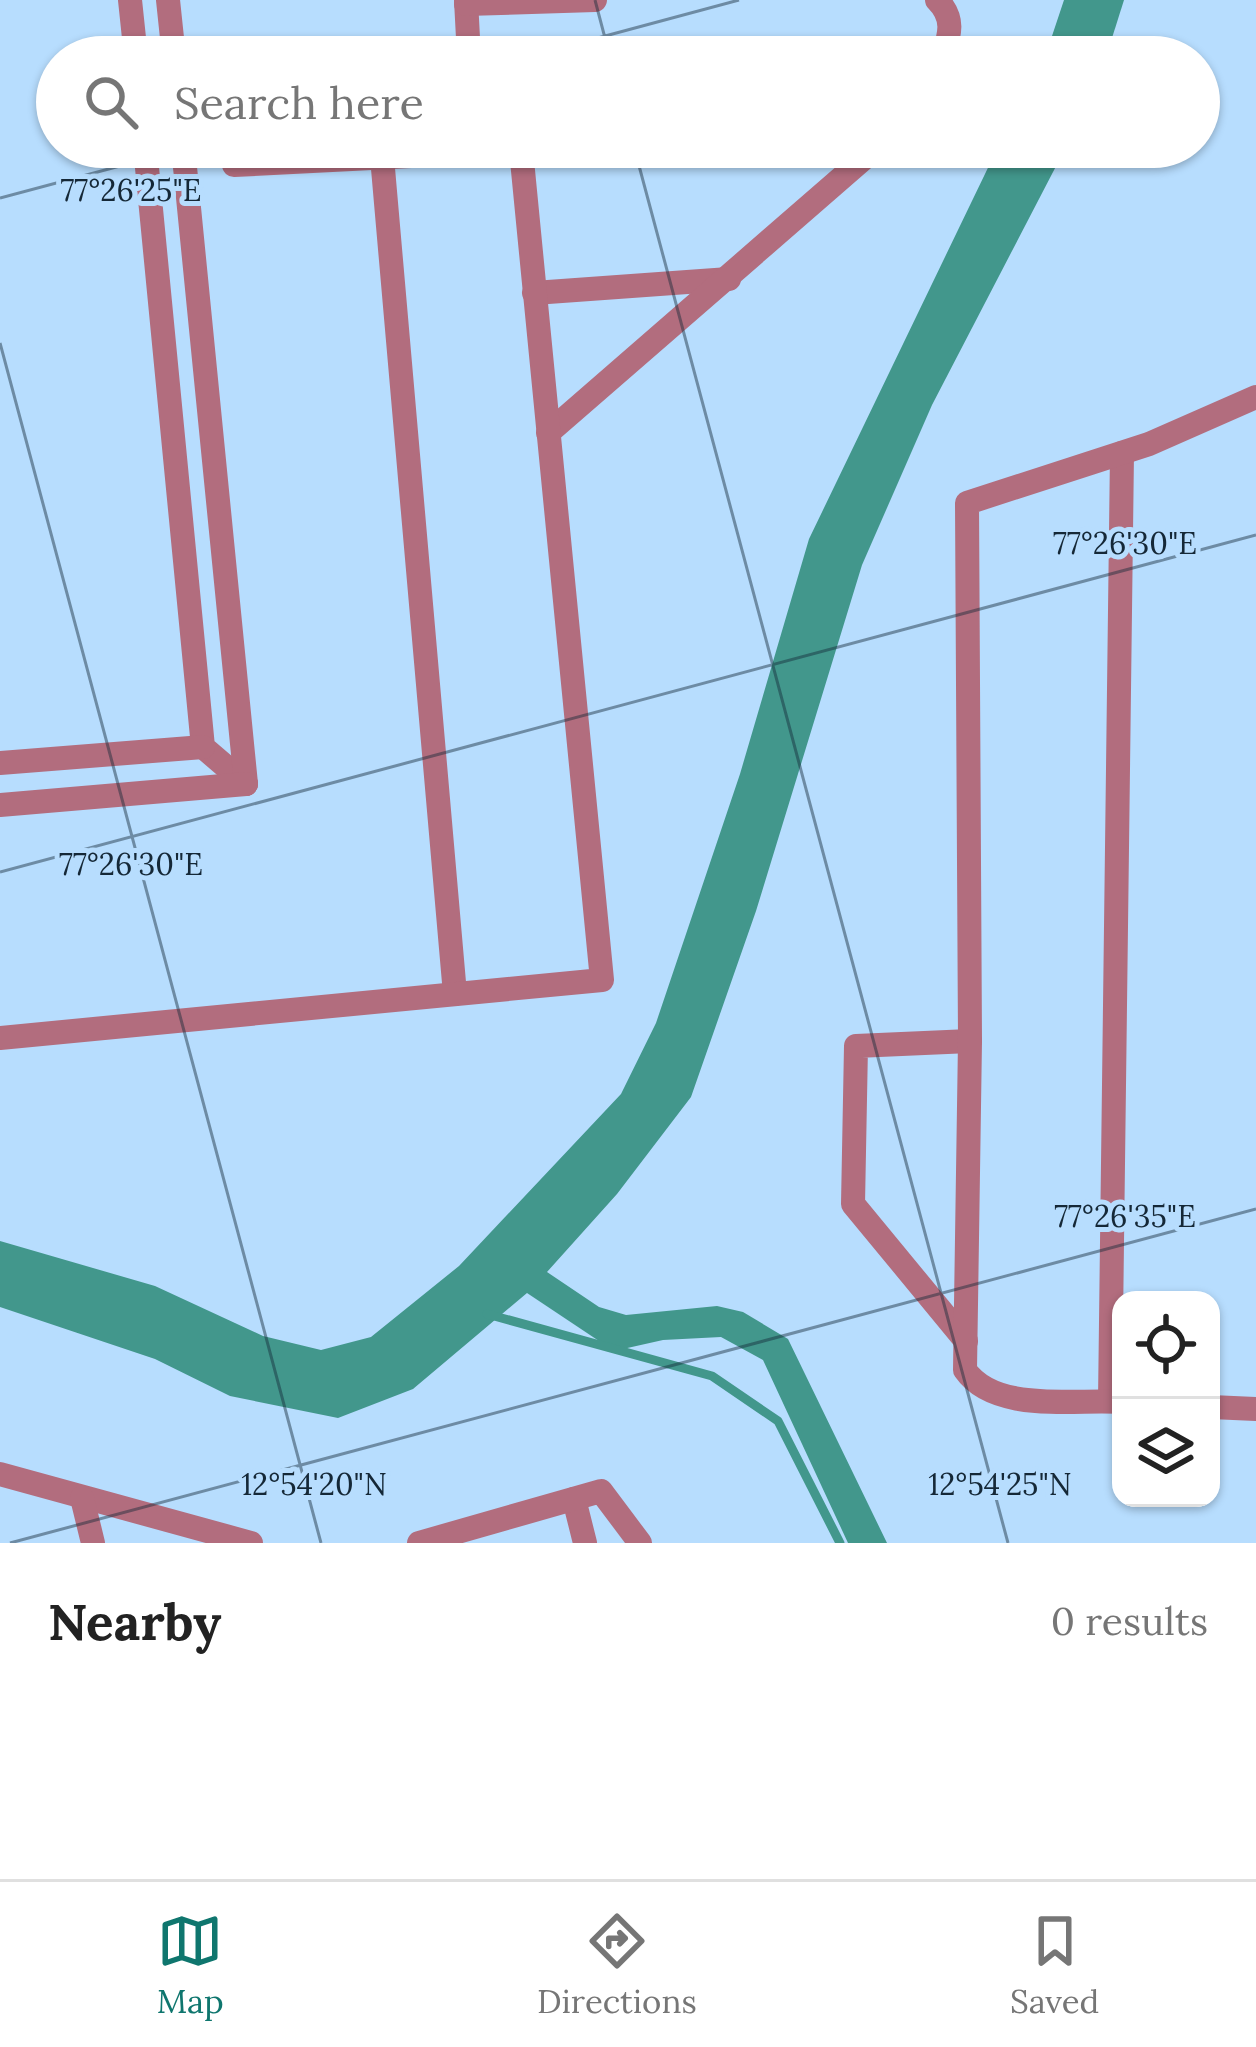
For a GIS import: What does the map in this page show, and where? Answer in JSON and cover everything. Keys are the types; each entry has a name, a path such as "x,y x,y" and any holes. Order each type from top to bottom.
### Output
{"street":[{"path":"130,0 134,36"},
{"path":"168,0 172,36"},
{"path":"468,36 466,2 595,0"},
{"path":"937,0 948,11 949,36"},
{"path":"147,168 203,747 246,784"},
{"path":"185,168 246,784"},
{"path":"383,168 455,994"},
{"path":"0,1038 602,980 523,168"},
{"path":"548,433 853,168"},
{"path":"534,293 729,279"},
{"path":"1112,1402 998,1396 978,1389 965,1370 970,1041 967,503 1122,453 1256,397"},
{"path":"1115,1399 1122,453"},
{"path":"0,763 203,747"},
{"path":"0,805 246,784"},
{"path":"966,1341 854,1204 854,1181 856,1046 970,1041"},
{"path":"1220,1407 1256,1409"},
{"path":"0,1474 251,1543"},
{"path":"419,1543 468,1536 601,1491 640,1543"},
{"path":"82,1498 93,1543"},
{"path":"574,1499 585,1543"}],"shaded area":[{"path":"1064,0 1124,0 1113,36 1052,36"},
{"path":"988,168 1055,168 932,405 862,565 756,911 691,1097 617,1194 547,1272 599,1307 626,1315 717,1306 743,1312 788,1339 887,1543 848,1543 763,1360 721,1337 663,1340 614,1351 527,1293 413,1389 338,1418 230,1396 155,1359 0,1307 0,1241 155,1286 263,1336 321,1350 371,1337 459,1266 621,1094 656,1023 740,774 809,539"}],"waterway":[{"path":"487,1314 712,1376 778,1421 840,1543"}]}
